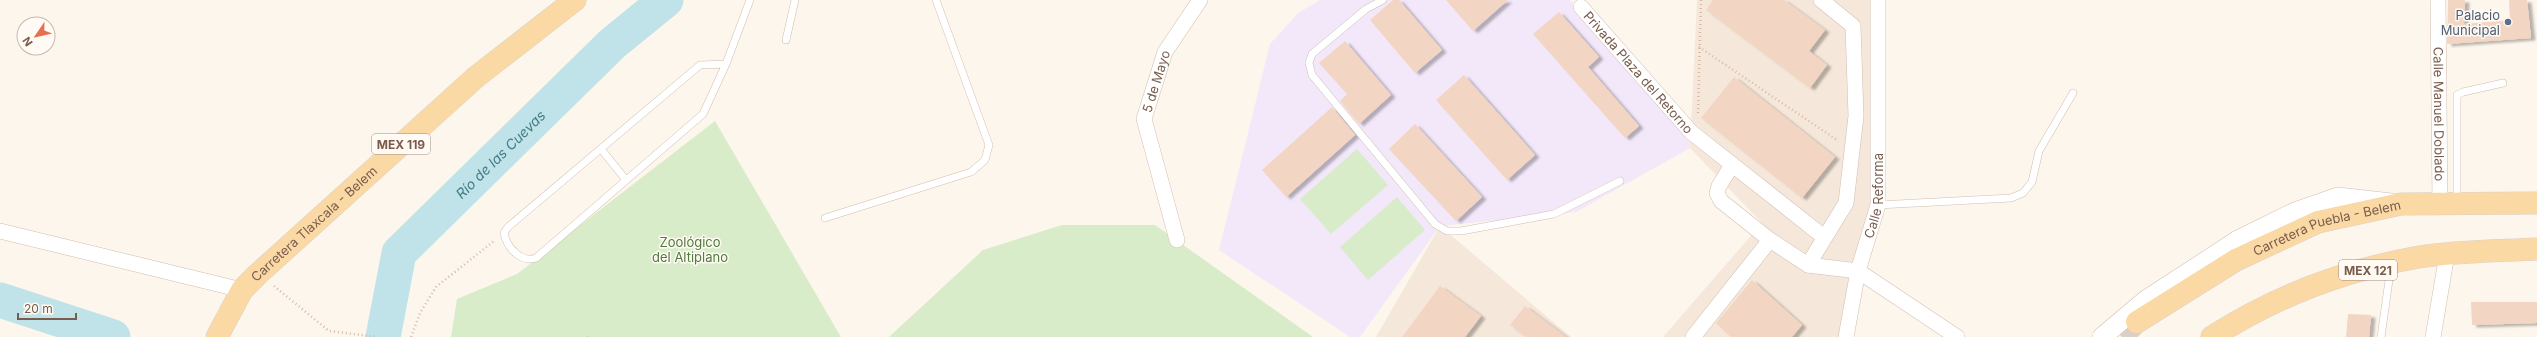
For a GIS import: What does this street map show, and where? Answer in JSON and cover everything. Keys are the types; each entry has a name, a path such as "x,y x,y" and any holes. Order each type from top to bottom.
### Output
{"main road":[{"name":"Carretera Tlaxcala - Belem","path":"217,337 239,294 258,274 476,77 575,0"},
{"name":"Carretera Puebla - Belem","path":"2137,322 2236,260 2318,222 2401,204 2537,203"},
{"name":"MEX 121","path":"2212,337 2237,321 2285,296 2346,276 2418,258 2447,254 2537,249"}],"street":[{"name":"5 de Mayo","path":"1177,240 1144,119 1165,52 1200,0"},
{"name":"Calle Reforma","path":"1808,265 1846,203 1856,116 1853,26 1821,0"},
{"name":"Calle Reforma","path":"1846,337 1858,271 1878,205 1878,0"},
{"name":"Calle Manuel Doblado","path":"2438,0 2448,203"},
{"name":"Privada Plaza del Retorno","path":"1581,8 1690,132 1824,237"},
{"path":"1732,165 1719,186 1717,193 1721,201 1770,240 1808,265 1858,271 1958,337"},
{"path":"2102,337 2146,300 2238,240 2295,212 2338,197 2401,204"},
{"path":"0,231 239,294"},
{"path":"1693,337 1770,240"},
{"path":"2433,337 2447,254"},
{"path":"2234,337 2285,296"}],"lane":[{"path":"726,64 700,65 508,227 504,233 506,241 521,258 529,261 536,258 703,114 726,64 750,0"},
{"path":"786,40 795,0"},
{"path":"825,218 971,172 985,160 989,144 936,0"},
{"path":"1384,0 1366,9 1312,54 1309,63 1312,75 1435,224 1446,231 1461,231 1554,214 1620,181"},
{"path":"2448,203 2457,95 2463,92 2503,83"},
{"path":"1878,205 2011,198 2023,193 2032,182 2039,151 2047,134 2073,93"},
{"path":"601,149 626,180"},
{"path":"2381,337 2392,264"}],"path":[{"path":"1697,136 1701,0"},
{"path":"1699,47 1852,150"},
{"path":"411,337 420,313 436,287 504,233"},
{"path":"258,274 329,331 377,337"}],"shaded area":[{"path":"1320,0 1570,0 1689,136 1690,148 1576,212 1440,226 1360,337 1350,337 1219,250 1270,44 1298,13"},
{"path":"1697,0 1872,0 1875,204 1843,337 1663,337 1762,223 1690,148"},
{"path":"1440,226 1571,337 1376,337"}],"green space":[{"name":"Zoológico del Altiplano","path":"715,121 841,337 451,337 457,299 517,274"},
{"path":"1357,149 1388,185 1331,234 1300,199"},
{"path":"1397,197 1425,230 1368,280 1340,247"},
{"path":"1062,225 1155,225 1313,337 889,337 983,250"}],"building":[{"path":"1393,0 1399,0 1442,50 1415,73 1370,20"},
{"path":"1446,0 1508,0 1473,31"},
{"path":"1713,0 1784,0 1825,30 1809,51 1827,65 1810,88 1706,10"},
{"name":"Palacio Municipal","path":"2448,0 2465,0 2464,24 2510,20 2509,0 2527,0 2531,38 2447,44"},
{"path":"1559,12 1599,57 1588,67 1639,126 1625,138 1533,34"},
{"path":"1345,41 1391,95 1359,124 1340,101 1347,94 1319,63"},
{"path":"1464,75 1535,155 1507,180 1436,100"},
{"path":"1734,77 1835,157 1802,198 1701,118"},
{"path":"1332,107 1355,135 1286,197 1262,170"},
{"path":"1415,124 1482,197 1456,221 1389,149"},
{"path":"1752,280 1802,325 1792,337 1731,337 1716,323"},
{"path":"1440,286 1481,316 1465,337 1402,337"},
{"path":"2471,302 2537,302 2537,323 2472,325"},
{"path":"1525,306 1566,337 1526,337 1510,325"},
{"path":"2348,314 2371,315 2369,337 2346,337"}],"waterway":[{"name":"Río de las Cuevas","path":"383,337 399,253 612,44 666,0"},
{"path":"0,300 113,337"}],"tunnel":[{"path":"2122,337 2137,322"}],"place":[{"name":"Palacio Municipal","path":"2508,22"}]}
